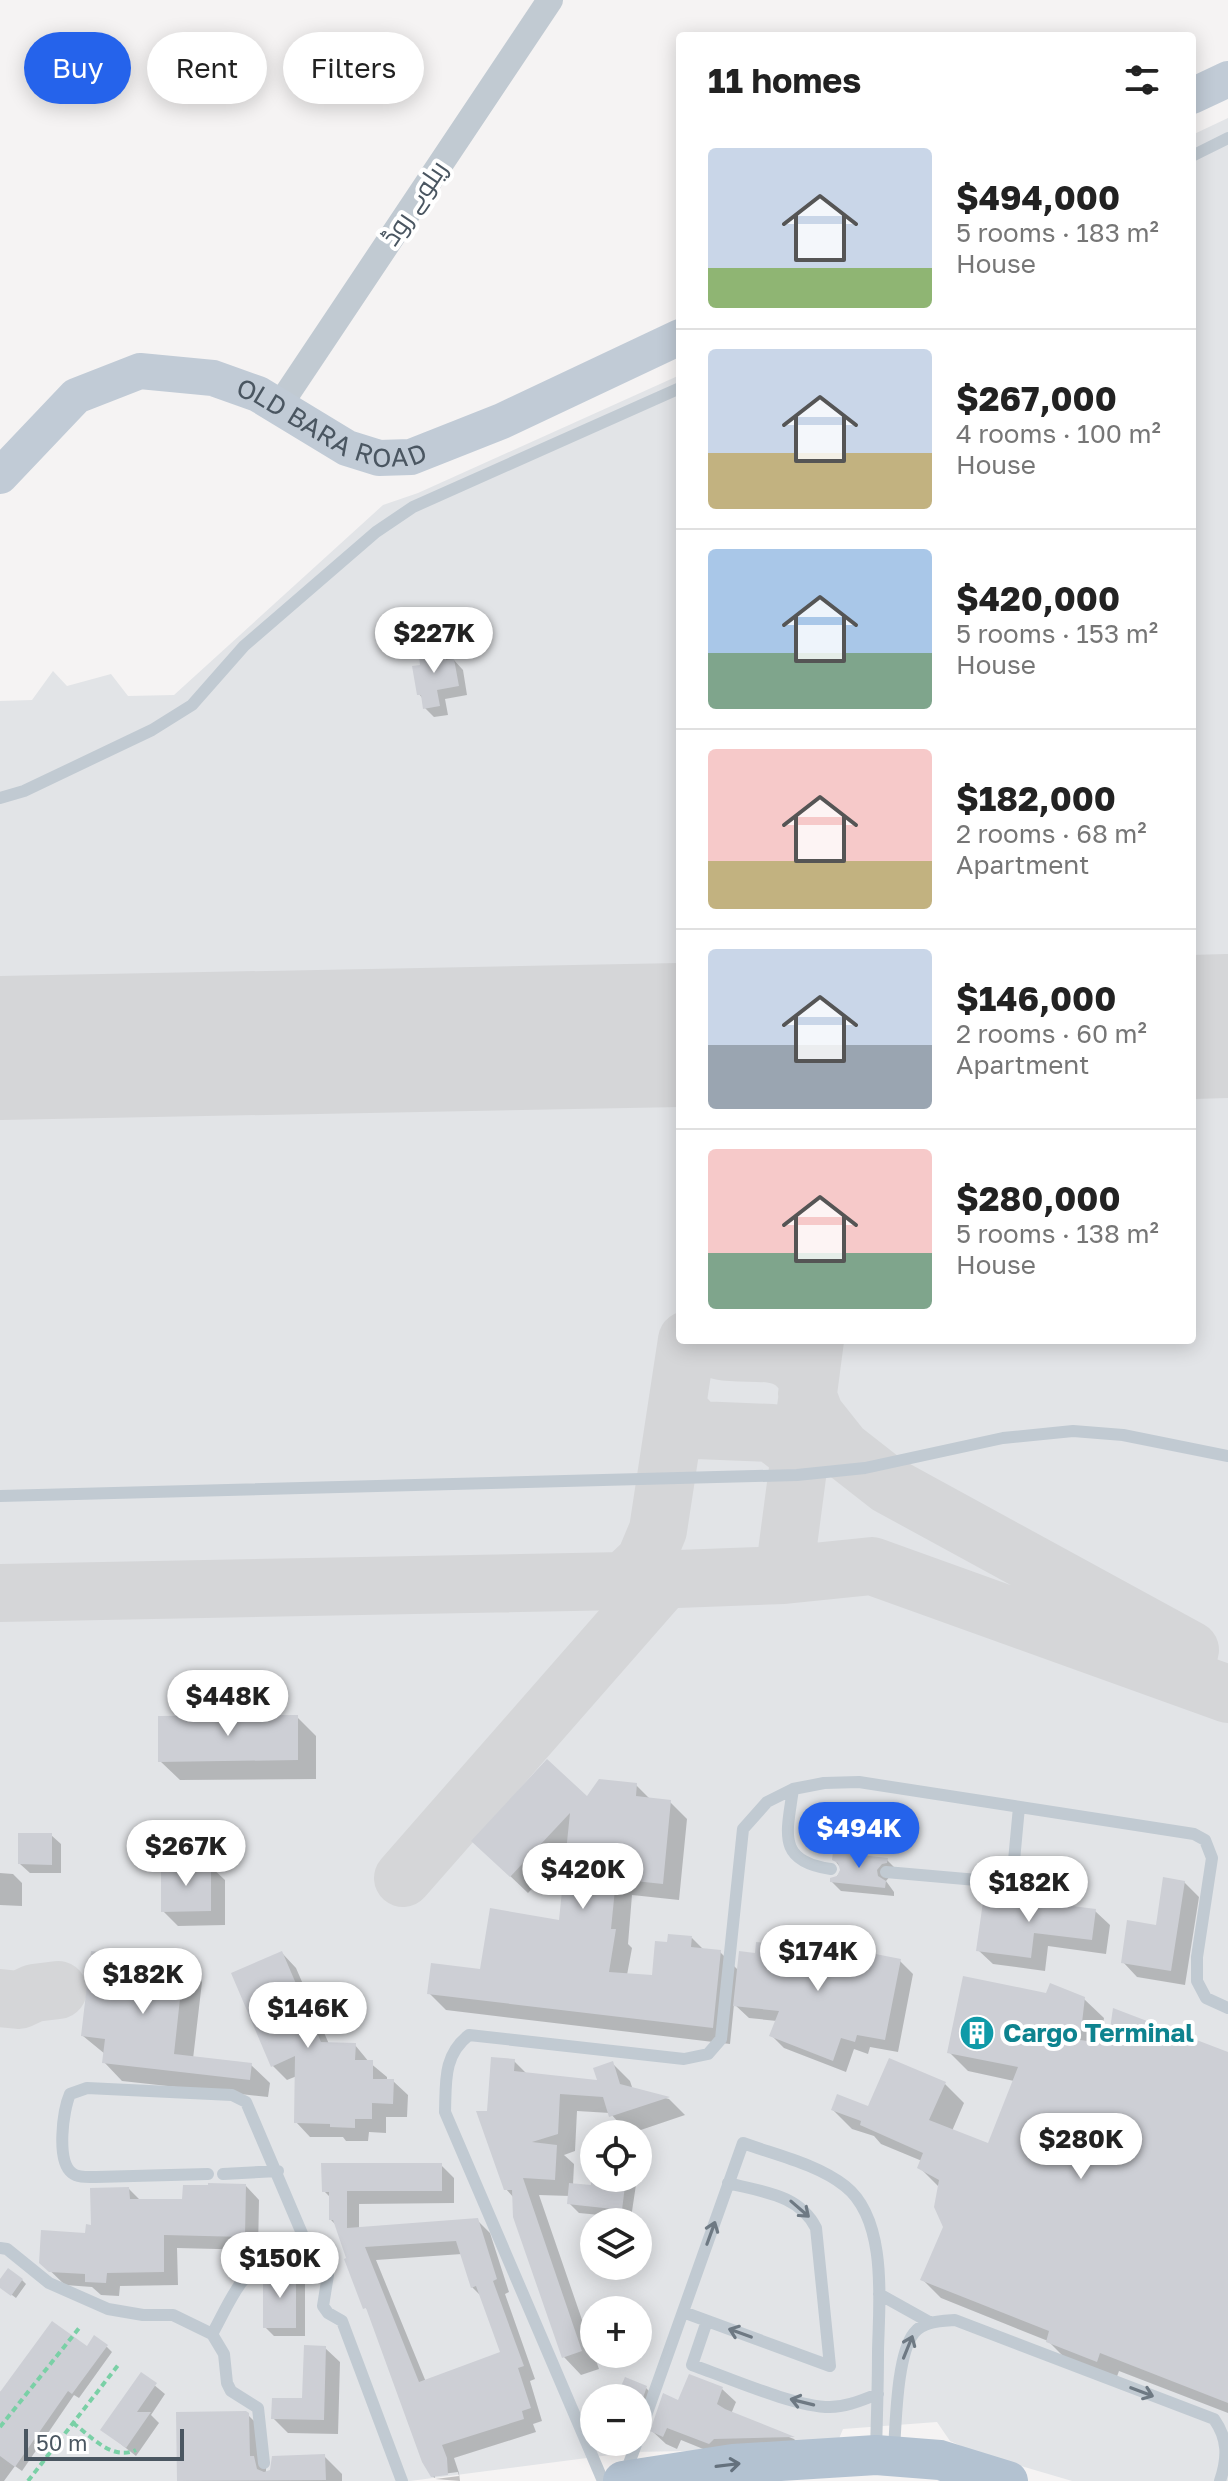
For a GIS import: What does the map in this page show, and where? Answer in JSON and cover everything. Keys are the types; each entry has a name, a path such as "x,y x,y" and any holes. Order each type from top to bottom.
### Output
{"main road":[{"path":"622,2481 733,2464 885,2455 940,2460 1008,2481"}],"street":[{"name":"ریلوے روڈ","path":"279,406 550,0"},
{"path":"1196,94 1228,79"},
{"name":"OLD BARA ROAD","path":"0,476 76,396 140,371 213,378 258,394 347,448 379,458 411,457 502,421 676,339"}],"lane":[{"path":"1196,154 1228,138"},
{"path":"0,798 24,791 152,730 192,705 244,646 376,532 413,507 676,390"},
{"path":"0,1496 797,1475 865,1468 1003,1438 1073,1431 1123,1435 1228,1456"},
{"path":"603,2481 445,2112 446,2075 455,2046 469,2035 684,2059 708,2054 721,2039 743,1829 767,1802 793,1789 824,1783 859,1782 1194,1834 1205,1840 1212,1858 1197,1957 1197,1981 1206,1998 1228,2008"},
{"path":"793,1789 787,1829 788,1846 795,1857 809,1866 831,1869"},
{"path":"1012,1882 1019,1807"},
{"path":"886,1872 1079,1889"},
{"path":"208,2174 96,2177 72,2174 63,2161 62,2152 65,2108 70,2094 87,2088 240,2097 250,2108 312,2257 328,2275 323,2306 342,2321 402,2481"},
{"path":"652,2398 743,2143 827,2174 848,2188 864,2210 873,2236 879,2294 878,2394 885,2455"},
{"path":"223,2174 278,2171"},
{"path":"683,2312 830,2366 816,2228 809,2213 788,2198 728,2183"},
{"path":"0,2248 7,2249 49,2283 108,2309 143,2315 173,2315 212,2334 224,2354 227,2383 231,2391 258,2408 264,2463"},
{"path":"212,2334 254,2268 268,2261 312,2257"},
{"path":"879,2294 931,2323"},
{"path":"885,2455 904,2353 915,2331 931,2323 955,2320 1214,2419 1225,2430 1228,2440 1223,2478"},
{"path":"707,2321 692,2365 796,2401 828,2407 846,2406 878,2394"},
{"path":"622,2481 631,2456"}],"path":[{"path":"0,2427 80,2327"},
{"path":"28,2481 119,2364"},
{"path":"73,2423 112,2452 126,2454 136,2450"}],"shaded area":[{"path":"1228,118 1228,2481 1072,2481 974,2452 950,2441 937,2422 843,2429 835,2448 652,2452 652,2384 580,2384 580,2456 602,2456 410,2481 0,2481 0,701 32,700 53,671 67,686 111,674 128,696 174,695 383,505 418,493 676,377 676,1344 1196,1344 1196,133"}],"building":[{"path":"443,644 446,660 454,659 459,686 437,690 440,706 423,709 412,666 420,665 418,648"},
{"path":"298,1715 298,1760 158,1762 158,1716"},
{"path":"547,1759 587,1796 599,1779 637,1783 636,1796 671,1800 663,1884 616,1879 611,1929 616,1929 609,1972 652,1975 655,1941 667,1942 668,1934 692,1936 691,1947 721,1950 713,2028 427,1994 431,1963 480,1969 490,1908 559,1920 570,1813 510,1877 471,1841"},
{"path":"18,1833 52,1833 52,1865 18,1864"},
{"path":"833,1852 888,1858 887,1863 877,1870 878,1876 886,1881 885,1888 830,1882 830,1878 837,1876 840,1870 838,1863 832,1860"},
{"path":"161,1864 211,1864 211,1911 161,1912"},
{"path":"1163,1877 1185,1881 1171,1971 1121,1963 1127,1920 1156,1925"},
{"path":"984,1895 1096,1909 1092,1940 1034,1933 1031,1958 976,1951"},
{"path":"756,1942 855,1950 901,1959 885,2040 857,2035 855,2042 841,2038 833,2061 769,2036 779,2011 733,2006 739,1951 755,1953"},
{"path":"91,1951 184,1962 174,2054 252,2063 250,2080 102,2063 105,2039 81,2036"},
{"path":"282,1951 321,2042 356,2043 355,2060 373,2060 373,2079 394,2079 393,2104 372,2103 372,2119 355,2119 355,2128 294,2123 295,2056 271,2067 231,1973"},
{"path":"963,1976 1046,1993 1050,1983 1085,1997 1080,2040 1108,2044 1113,2008 1228,2052 1228,2403 1100,2353 1097,2362 1046,2342 1049,2331 920,2280 943,2227 934,2207 939,2180 917,2168 923,2153 860,2125 861,2121 831,2110 837,2094 868,2106 889,2058 946,2082 929,2120 988,2143 1018,2067 947,2053"},
{"path":"491,2057 515,2059 514,2071 597,2080 593,2068 613,2061 620,2084 670,2097 609,2117 603,2097 560,2094 558,2134 532,2142 557,2145 555,2180 523,2178 580,2345 580,2352 562,2358 513,2217 512,2190 504,2190 476,2111 487,2111"},
{"path":"321,2163 442,2163 442,2191 347,2191 347,2228 478,2218 497,2279 493,2281 524,2366 518,2368 531,2408 522,2411 524,2419 442,2445 448,2475 431,2477 422,2462 366,2308 363,2309 344,2259 333,2220 329,2220 329,2192 322,2192","holes":["456,2241 471,2288 476,2286 500,2352 419,2382 365,2247"]},
{"path":"569,2183 580,2184 580,2192 624,2192 622,2208 567,2204"},
{"path":"246,2184 245,2237 164,2235 164,2272 107,2273 106,2283 85,2282 85,2274 49,2272 39,2263 41,2230 85,2233 86,2224 91,2225 90,2188 129,2187 130,2199 182,2199 183,2185"},
{"path":"8,2268 23,2279 11,2296 0,2288 0,2279"},
{"path":"296,2271 296,2328 263,2328 263,2274"},
{"path":"52,2321 87,2346 94,2335 108,2345 72,2394 68,2391 15,2467 0,2456 0,2392"},
{"path":"304,2345 326,2346 324,2420 271,2419 272,2398 302,2398"},
{"path":"141,2372 157,2383 137,2412 151,2412 126,2448 100,2430"},
{"path":"689,2374 723,2387 717,2404 725,2409 795,2437 714,2439 709,2444 667,2428 663,2437 652,2432 663,2393 678,2400"},
{"path":"625,2377 642,2384 622,2384"},
{"path":"176,2412 249,2413 250,2456 254,2456 257,2469 264,2472 270,2470 272,2456 325,2454 326,2480 177,2481"}],"taxiway":[{"path":"624,1581 645,1561 658,1530 686,1344"},
{"path":"704,1344 726,1352 772,1354 786,1358 798,1367 808,1382"},
{"path":"784,1575 814,1344"},
{"path":"807,1394 815,1415 842,1449 888,1485 1190,1650"},
{"path":"677,1408 697,1430 772,1433 791,1448 799,1460"},
{"path":"0,1593 624,1581 784,1575 872,1566 1228,1694"},
{"path":"403,1878 665,1579"},
{"path":"0,1998 19,2000 34,1993 58,1990"}],"runway":[{"path":"1196,1027 1228,1026"},
{"path":"0,1048 676,1035"}],"place":[{"name":"Cargo Terminal","path":"977,2033"}]}
